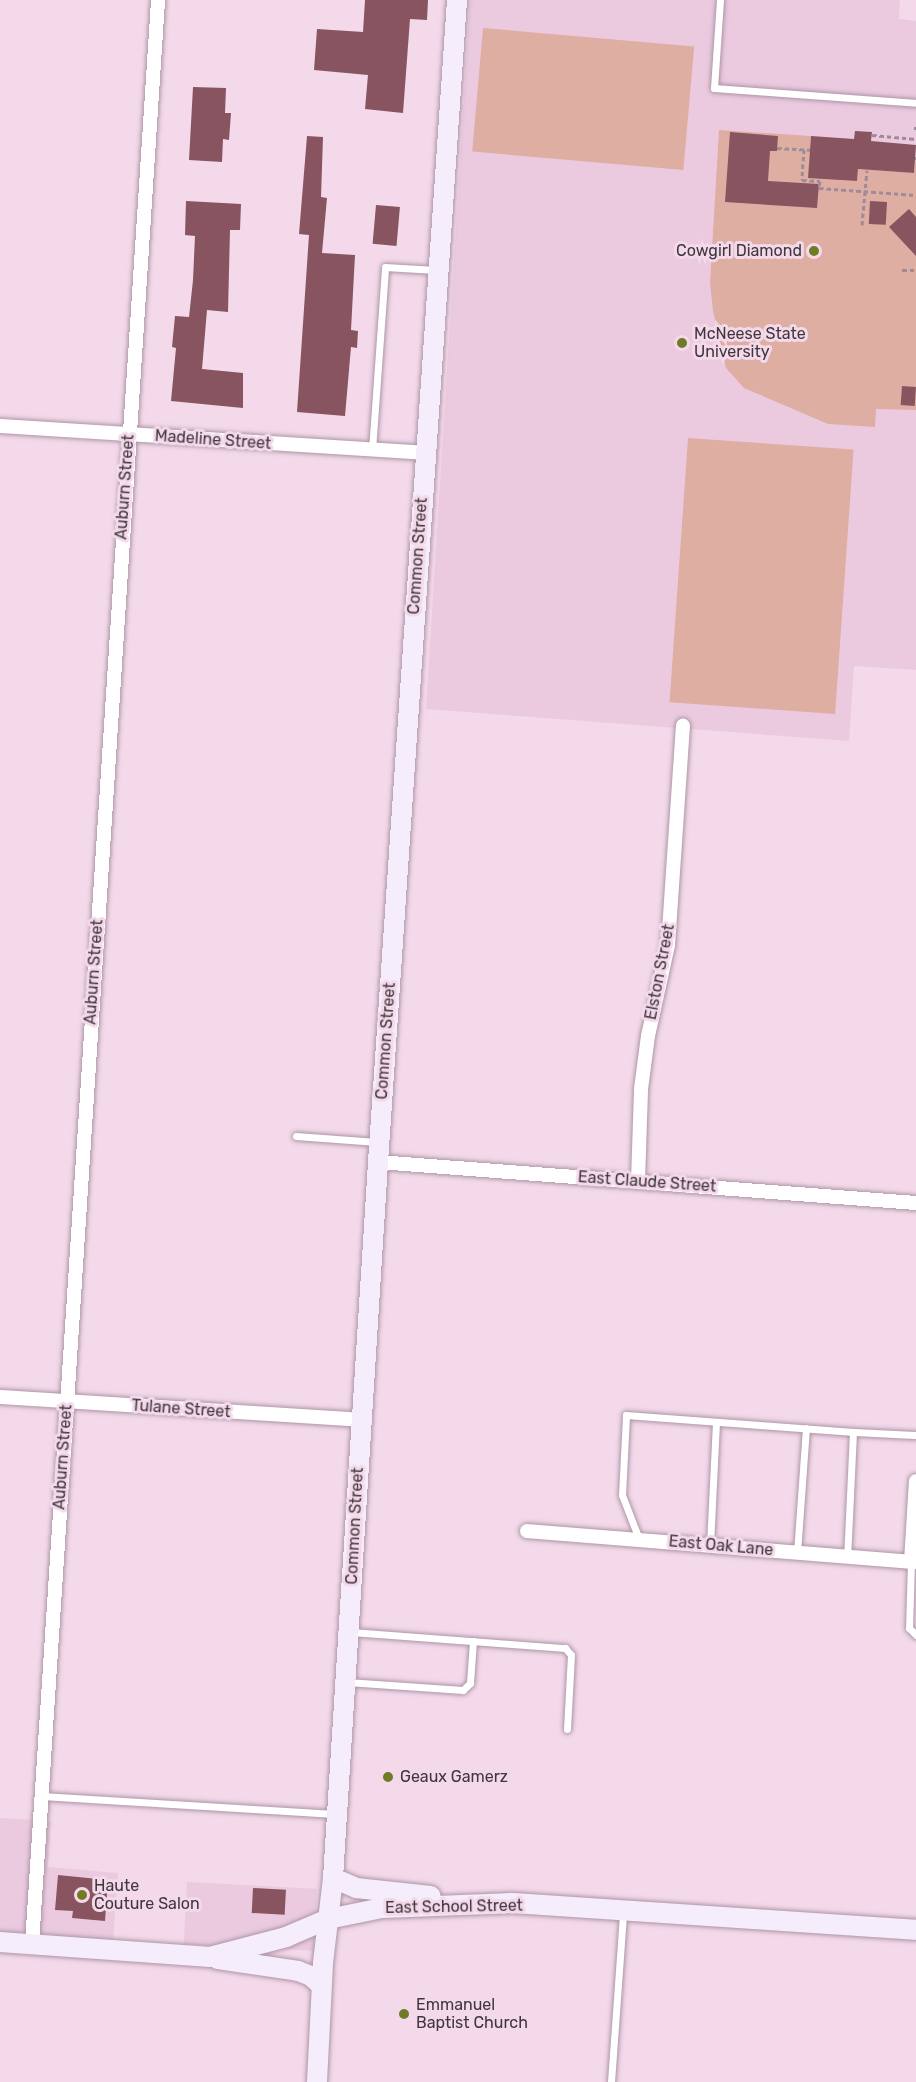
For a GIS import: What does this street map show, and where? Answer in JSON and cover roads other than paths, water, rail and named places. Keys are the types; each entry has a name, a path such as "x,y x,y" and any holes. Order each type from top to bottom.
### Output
{"street":[{"name":"Auburn Street","path":"32,1944 158,0"},
{"name":"Common Street","path":"317,2082 321,1985 333,1878 378,1162 457,0"},
{"name":"Madeline Street","path":"0,426 425,453"},
{"name":"Elston Street","path":"638,1181 641,1089 648,1036 668,945 683,726"},
{"name":"East Claude Street","path":"378,1162 916,1203"},
{"name":"Tulane Street","path":"0,1397 361,1420"},
{"path":"914,1562 916,1481"},
{"name":"East Oak Lane","path":"527,1531 914,1562"},
{"path":"333,1878 356,1888 512,1903"},
{"name":"East School Street","path":"0,1942 210,1957 286,1937 328,1919 382,1908 512,1903 916,1930"},
{"path":"210,1957 298,1971 311,1976 321,1985"}],"lane":[{"path":"720,0 714,88 916,103"},
{"path":"372,450 385,267 438,271"},
{"path":"296,1136 380,1142"},
{"path":"639,1539 622,1495 626,1415 916,1435"},
{"path":"710,1545 716,1422"},
{"path":"797,1552 806,1428"},
{"path":"847,1557 852,1432"},
{"path":"914,1562 909,1628 916,1635"},
{"path":"348,1632 570,1650 567,1729"},
{"path":"345,1682 463,1690 470,1683 473,1641"},
{"path":"41,1796 337,1814"},
{"path":"611,2082 623,1911"}],"place":[{"name":"Cowgirl Diamond","path":"814,251"},
{"name":"McNeese State University","path":"682,343"},
{"name":"Geaux Gamerz","path":"388,1777"},
{"name":"Haute Couture Salon","path":"82,1895"},
{"name":"Emmanuel Baptist Church","path":"404,2014"}]}
